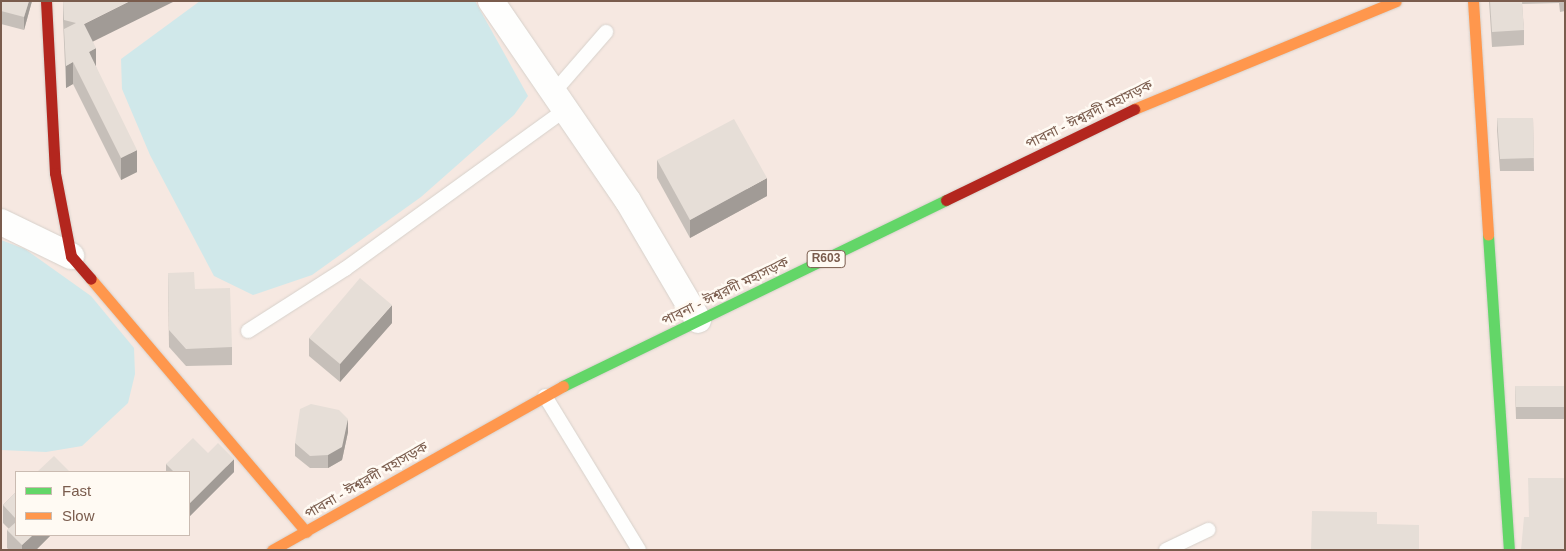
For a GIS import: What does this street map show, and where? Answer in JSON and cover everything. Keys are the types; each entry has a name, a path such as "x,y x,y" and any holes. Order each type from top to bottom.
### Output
{"main road":[{"path":"46,1 55,174 71,256 306,532"},
{"name":"পাবনা - ঈশ্বরদী মহাসড়ক","path":"272,550 545,396 698,320 1165,94 1396,1"},
{"path":"1473,1 1509,550"}],"street":[{"path":"491,1 628,201 698,320"},
{"path":"1,222 71,256"}],"lane":[{"path":"248,331 345,269 559,102 606,32"},
{"path":"545,396 638,550"},
{"path":"1166,550 1208,530"}],"shaded area":[{"path":"1,1 1565,1 1565,550 1,550"}],"water":[{"path":"200,1 475,1 528,96 514,115 421,197 312,275 253,295 214,276 150,155 122,89 121,59"},
{"path":"1,240 25,249 91,296 134,348 135,374 128,403 82,446 46,452 1,450"}],"building":[{"path":"1,1 29,1 24,17 1,11"},
{"path":"63,1 130,1 84,24 96,48 89,52 137,150 121,158 73,62 66,66 64,29 76,23 64,20"},
{"path":"1490,1 1522,1 1524,30 1492,32"},
{"path":"1497,118 1533,118 1534,158 1500,159"},
{"path":"734,119 767,178 690,220 657,160"},
{"path":"194,272 195,289 230,288 232,347 186,349 169,330 168,273"},
{"path":"360,278 392,305 340,364 309,338"},
{"path":"1515,386 1565,386 1565,407 1516,407"},
{"path":"311,404 339,410 348,419 342,447 328,455 310,456 295,443 300,409"},
{"path":"193,438 208,453 218,443 234,459 190,503 190,471 173,471 166,464"},
{"path":"54,456 69,471 38,471"},
{"path":"1528,478 1565,478 1565,550 1521,550 1524,517 1529,517"},
{"path":"15,493 15,518 3,505"},
{"path":"1312,511 1377,512 1377,524 1419,525 1419,550 1311,550"},
{"path":"15,523 15,536 32,536 22,545 7,530"}],"traffic: fast":[{"path":"563,386 946,200"},
{"path":"1488,235 1509,550"}],"traffic: slow":[{"path":"1134,109 1396,1"},
{"path":"1473,1 1488,235"},
{"path":"91,279 306,532"},
{"path":"272,550 563,386"}],"traffic: jam":[{"path":"46,1 55,173 71,256 91,279"},
{"path":"946,200 1134,109"}]}
